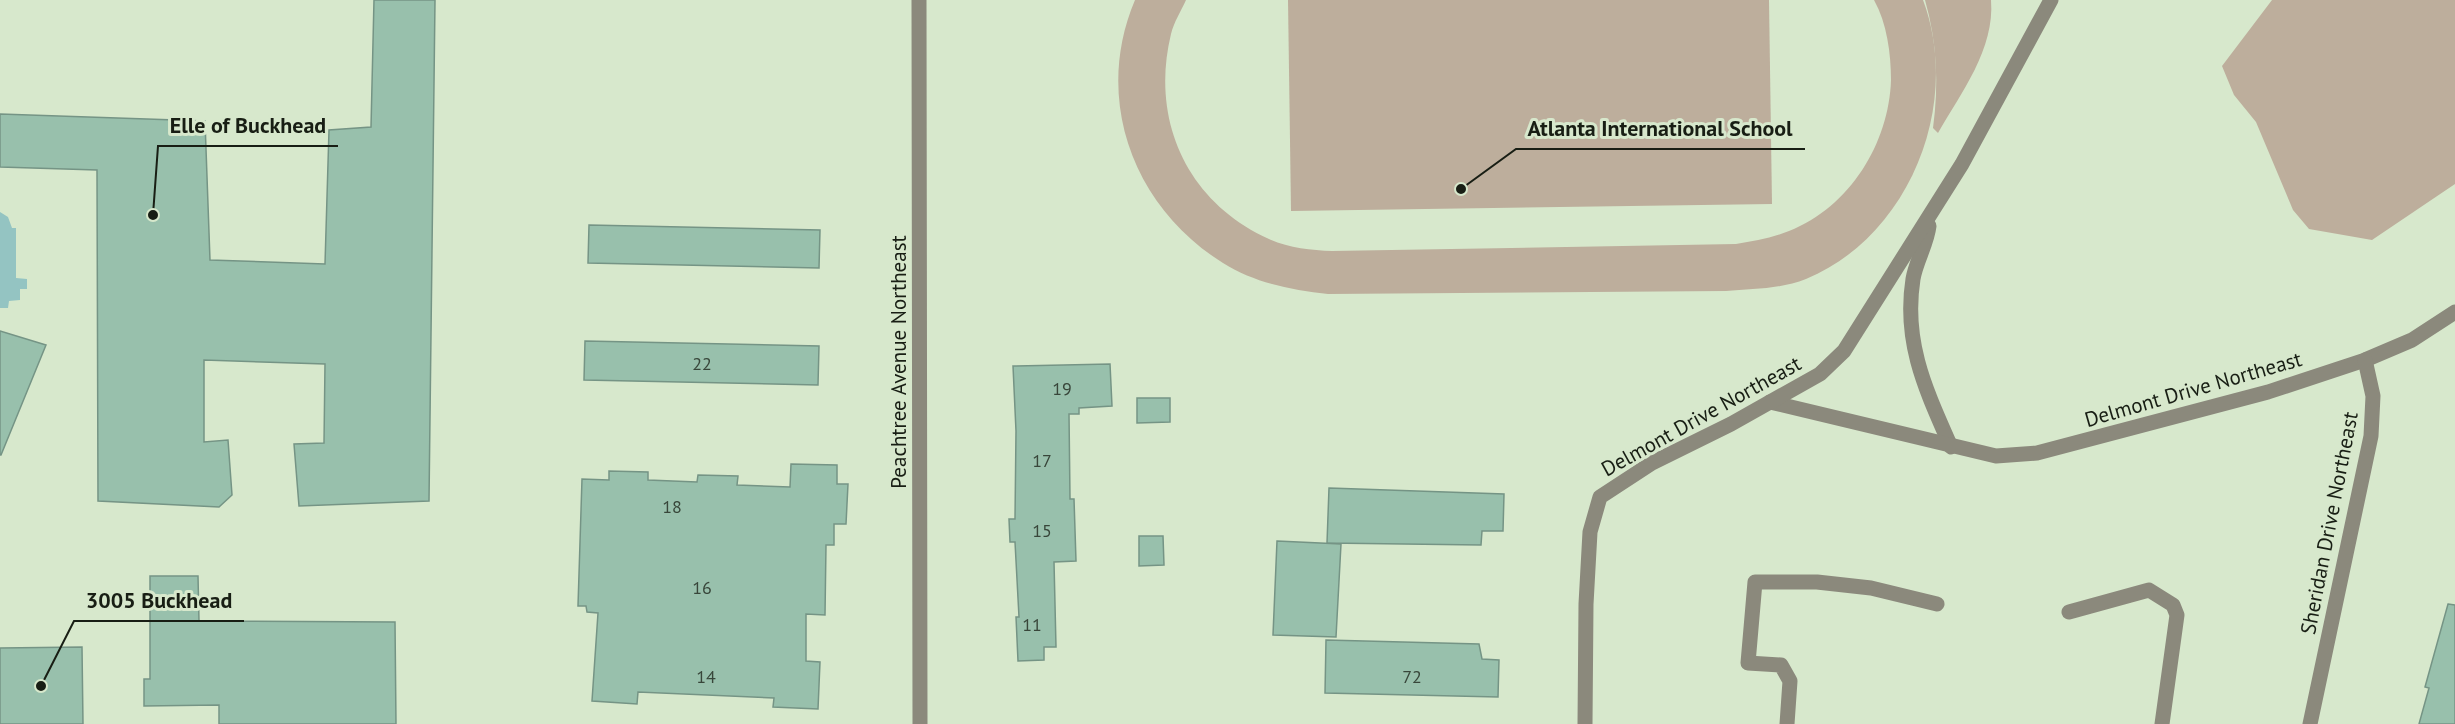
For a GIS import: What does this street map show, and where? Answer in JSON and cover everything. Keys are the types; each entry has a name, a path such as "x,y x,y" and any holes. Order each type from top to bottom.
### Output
{"street":[{"name":"Peachtree Avenue Northeast","path":"919,0 920,724"},
{"name":"Delmont Drive Northeast","path":"1585,724 1590,532 1600,497 1652,464 1820,374 1844,351 1962,164 2051,0"},
{"name":"Delmont Drive Northeast","path":"1931,214 1913,278 1911,329 1920,375 1951,447 1996,456 2037,453 2268,392 2365,360"},
{"path":"2365,360 2412,340 2455,312"},
{"name":"Sheridan Drive Northeast","path":"2310,724 2371,435 2373,396 2365,360"},
{"path":"1770,402 1951,447"},
{"path":"1786,724 1790,681 1781,665 1748,663 1755,582 1817,582 1871,588 1937,604"},
{"path":"2069,612 2148,590 2173,605 2177,615 2162,724"}],"shaded area":[{"path":"1135,0 1186,0 1171,34 1166,66 1166,97 1171,127 1181,155 1196,181 1216,203 1240,223 1269,239 1300,248 1332,251 1736,244 1789,231 1811,220 1848,189 1874,149 1883,127 1889,104 1890,60 1885,29 1874,0 1923,0 1933,40 1936,81 1931,123 1918,162 1899,199 1874,232 1842,259 1806,279 1787,285 1726,291 1328,294 1300,290 1261,281 1223,263 1192,240 1165,212 1145,181 1130,148 1121,112 1118,75 1123,37"},
{"path":"1288,0 1769,0 1772,204 1291,211"},
{"path":"1925,0 1991,0 1988,36 1982,53 1975,70 1938,133 1933,128 1936,96 1934,48"},
{"path":"2272,0 2455,0 2455,184 2372,240 2309,229 2293,210 2256,122 2234,95 2222,66"}],"water":[{"path":"0,212 8,217 12,228 16,228 16,278 27,279 27,289 20,289 20,300 9,301 8,308 0,308"}],"building":[{"path":"374,0 435,0 429,501 299,506 294,444 324,443 325,364 204,360 204,442 228,440 232,495 219,507 98,501 97,170 0,167 0,114 205,121 210,260 325,264 329,130 371,127"},
{"path":"589,225 820,230 819,268 588,263"},
{"path":"0,331 46,345 1,455 0,455"},
{"path":"585,341 819,346 818,385 584,380"},
{"path":"1110,364 1112,406 1079,408 1079,414 1069,414 1070,499 1074,499 1076,561 1054,562 1056,647 1044,647 1044,660 1018,661 1016,617 1019,617 1015,542 1010,542 1009,519 1015,519 1016,431 1013,366"},
{"path":"1137,398 1170,398 1170,422 1137,423"},
{"path":"791,464 837,465 837,484 848,484 846,524 834,524 834,545 826,545 825,615 806,614 806,661 820,662 818,709 773,707 774,698 638,692 637,704 592,701 598,613 587,612 586,606 578,606 582,479 609,480 609,471 648,472 648,480 697,482 698,475 738,476 737,485 790,487"},
{"path":"1329,488 1504,494 1503,531 1482,531 1481,545 1327,543"},
{"path":"1139,536 1163,536 1164,565 1139,566"},
{"path":"1277,541 1341,544 1336,637 1273,635"},
{"path":"150,576 198,576 199,621 395,622 396,724 219,724 219,705 144,706 144,679 150,679"},
{"path":"2448,604 2455,605 2455,724 2419,724 2429,688 2425,687"},
{"path":"1326,640 1479,644 1482,659 1499,660 1498,697 1325,693"},
{"path":"82,647 83,724 0,724 0,648"}],"place":[{"name":"Atlanta International School","path":"1461,189"},
{"name":"Elle of Buckhead","path":"153,215"},
{"name":"3005 Buckhead","path":"41,686"}]}
